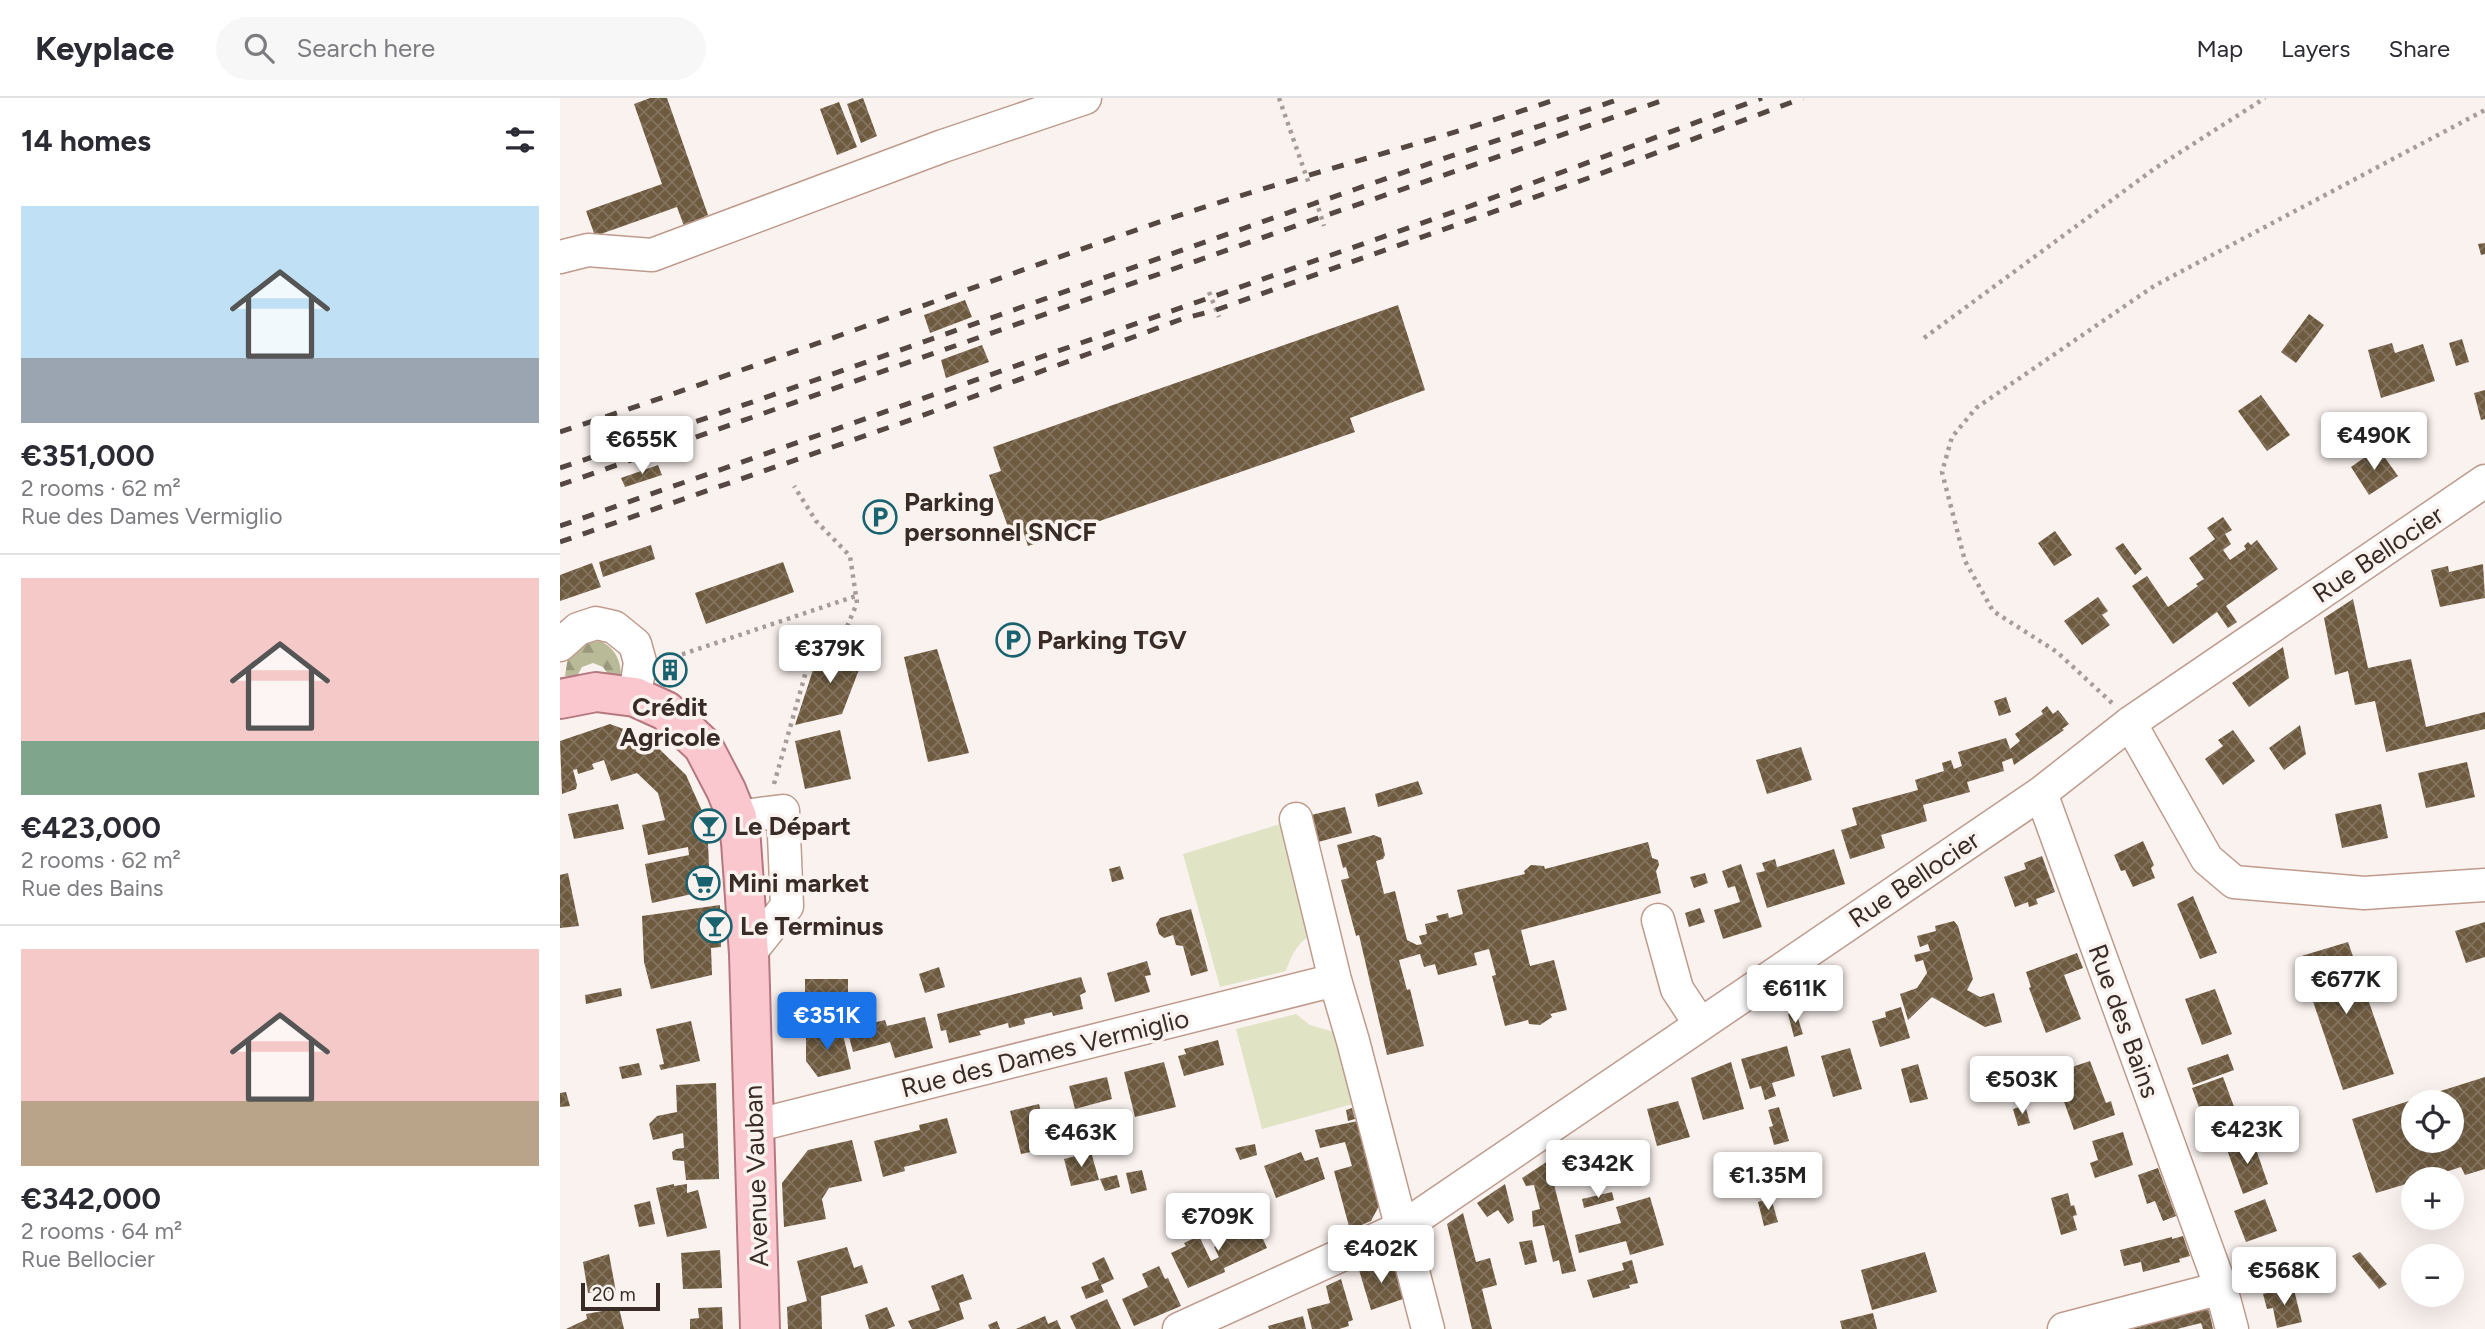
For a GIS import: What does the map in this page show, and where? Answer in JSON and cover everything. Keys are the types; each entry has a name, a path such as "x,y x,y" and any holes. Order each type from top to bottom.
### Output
{"main road":[{"path":"560,699 596,692 650,704"},
{"name":"Avenue Vauban","path":"650,704 703,746 737,817 749,954 760,1329"}],"street":[{"path":"560,257 587,250 652,255 943,146 1085,98"},
{"name":"Rue Bellocier","path":"1179,1329 1403,1227 2041,793 2130,723 2485,481"},
{"path":"560,645 578,629 596,623 614,627 635,644 650,704"},
{"path":"2130,723 2207,859 2234,882 2364,893 2485,885"},
{"name":"Rue des Bains","path":"2041,793 2221,1288 2232,1329"},
{"path":"1296,820 1335,980 1403,1227 1428,1329"},
{"path":"1658,920 1677,989 1700,1024"},
{"name":"Rue des Dames Vermiglio","path":"754,1126 1335,980"},
{"path":"2064,1329 2221,1288"}],"path":[{"path":"1279,98 1309,184"},
{"path":"1924,338 2154,169 2265,98"},
{"path":"2130,723 2105,695 2057,652 1993,611 1965,561 1942,472 1952,436 1976,408 2154,286 2485,110"},
{"path":"1315,200 1324,226"},
{"path":"1209,292 1219,317"},
{"path":"771,792 807,668 846,629 857,603 850,556 816,522 794,486"},
{"path":"674,657 856,596"}],"green space":[{"path":"601,641 617,656 621,677 610,677 603,667 593,663 582,667 577,676 565,676 568,657 587,642"},
{"path":"1280,824 1309,936 1294,952 1286,971 1220,987 1183,854"},
{"path":"1296,1014 1310,1025 1337,1033 1353,1104 1262,1129 1236,1029"}],"building":[{"path":"650,98 667,98 708,215 684,226 677,207 595,236 586,211 662,184 634,104"},
{"path":"863,98 877,136 861,143 847,104"},
{"path":"839,102 857,147 837,155 820,109"},
{"path":"2485,243 2485,254 2481,255 2478,244"},
{"path":"965,300 972,317 930,333 924,315"},
{"path":"1398,305 1425,390 1350,418 1355,432 1028,546 1023,531 1011,535 989,475 1001,471 993,447"},
{"path":"2309,314 2324,325 2296,363 2281,352"},
{"path":"2462,339 2469,362 2456,366 2449,343"},
{"path":"2392,343 2395,353 2423,344 2435,381 2381,398 2368,350"},
{"path":"982,345 989,362 946,378 941,360"},
{"path":"2485,390 2485,419 2481,420 2474,393"},
{"path":"2261,395 2290,435 2267,451 2238,411"},
{"path":"641,418 645,428 608,441 605,431"},
{"path":"2378,448 2398,476 2369,495 2351,467"},
{"path":"658,465 662,475 625,487 621,478"},
{"path":"2223,517 2232,530 2225,534 2231,544 2223,550 2230,560 2246,549 2244,546 2248,542 2251,545 2257,540 2278,569 2226,606 2237,622 2228,628 2217,612 2173,644 2132,586 2147,576 2168,607 2198,586 2196,584 2204,579 2189,558 2215,539 2207,528"},
{"path":"2055,531 2072,555 2054,566 2038,543"},
{"path":"2123,543 2142,569 2135,575 2115,548"},
{"path":"651,545 655,559 603,577 599,562"},
{"path":"783,562 794,592 706,624 695,593"},
{"path":"592,563 601,587 560,601 560,575"},
{"path":"2483,564 2485,598 2440,607 2431,570 2448,566 2449,572"},
{"path":"2098,597 2108,611 2102,615 2110,625 2082,645 2064,621"},
{"path":"2353,599 2368,668 2411,659 2426,727 2485,712 2485,729 2386,752 2375,701 2355,705 2348,671 2335,675 2324,618"},
{"path":"849,638 860,667 842,714 795,725 813,670 840,642"},
{"path":"2283,647 2289,678 2249,707 2232,683"},
{"path":"937,649 969,753 928,762 904,657"},
{"name":"Crédit Agricole","path":"670,663 675,665 675,675 670,677 665,675 663,670 665,665"},
{"path":"2006,697 2011,712 1999,716 1994,701"},
{"path":"2047,706 2053,714 2058,710 2069,724 2062,729 2064,730 2014,765 2012,758 2002,762 2004,771 1967,782 1970,792 1923,805 1927,821 1881,835 1885,848 1850,859 1841,830 1857,825 1852,808 1918,790 1915,780 1944,771 1942,763 1951,760 1954,769 1962,766 1958,752 2006,738 2010,749 2020,741 2015,734 2043,714 2041,711"},
{"path":"610,724 648,738 686,775 702,811 712,810 719,840 708,843 710,890 652,903 645,864 689,855 688,847 648,855 642,825 665,820 658,793 637,773 611,781 604,760 592,764 594,769 578,774 577,769 573,770 576,789 562,794 560,741"},
{"path":"2300,725 2306,754 2284,770 2269,748"},
{"path":"840,730 851,779 805,789 795,741"},
{"path":"2233,730 2255,761 2223,785 2205,759 2223,746 2218,740"},
{"path":"1801,747 1812,780 1767,794 1756,760"},
{"path":"2467,762 2475,797 2426,808 2418,773"},
{"path":"1418,781 1423,794 1378,807 1375,794"},
{"path":"618,804 624,829 574,839 568,814"},
{"path":"2381,804 2388,838 2342,848 2335,814"},
{"path":"1345,807 1352,833 1318,842 1311,815"},
{"path":"1374,835 1381,838 1385,855 1383,859 1376,861 1384,894 1395,891 1407,940 1417,945 1422,944 1419,936 1427,934 1425,924 1438,921 1436,916 1448,913 1449,918 1463,914 1457,890 1525,874 1524,871 1531,865 1544,866 1545,869 1648,842 1652,858 1658,860 1656,871 1661,893 1521,930 1530,966 1554,960 1567,1010 1550,1014 1552,1017 1540,1025 1529,1024 1528,1020 1505,1026 1492,976 1496,975 1489,949 1474,953 1477,965 1438,975 1435,964 1424,967 1420,954 1399,960 1407,990 1410,989 1424,1046 1387,1055 1359,935 1356,936 1341,880 1349,878 1346,867 1343,868 1337,845"},
{"path":"2143,841 2154,865 2151,868 2155,878 2133,887 2125,870 2121,871 2114,855"},
{"path":"1834,849 1845,884 1767,908 1756,873 1765,871 1762,863 1775,859 1777,867"},
{"path":"2042,856 2055,892 2036,899 2038,904 2029,907 2028,902 2015,907 2004,877 2026,869 2024,863"},
{"path":"1741,864 1762,927 1723,939 1714,910 1740,902 1735,886 1728,888 1722,871"},
{"path":"1120,866 1124,879 1112,882 1109,869"},
{"path":"568,873 579,926 560,928 560,875"},
{"path":"1705,873 1708,883 1694,888 1690,877"},
{"path":"2193,896 2217,953 2200,959 2177,904"},
{"path":"720,905 721,947 711,948 712,975 651,989 644,962 642,916"},
{"path":"1700,908 1705,922 1689,927 1685,913"},
{"path":"1191,909 1208,971 1191,976 1183,946 1176,945 1173,935 1164,938 1159,934 1156,924 1160,918"},
{"path":"1954,921 1958,926 1973,979 1967,990 1980,997 1994,993 2002,1022 1985,1027 1932,997 1908,1020 1900,994 1917,988 1927,973 1923,960 1916,962 1914,955 1930,951 1928,944 1920,947 1917,936 1936,931 1935,926"},
{"path":"2485,922 2485,957 2466,963 2455,931"},
{"path":"2348,942 2394,1074 2343,1090 2298,957"},
{"path":"2077,953 2083,968 2064,975 2081,1019 2046,1033 2029,988 2031,987 2026,972"},
{"path":"1147,961 1151,975 1145,976 1150,992 1115,1002 1107,973"},
{"path":"939,967 945,987 925,993 919,974"},
{"path":"1819,967 1828,994 1803,1011 1797,1002 1801,999 1791,986"},
{"path":"1081,977 1086,992 1080,995 1083,1009 1053,1016 1052,1012 1024,1019 1025,1024 1009,1028 1008,1023 979,1031 981,1035 949,1043 946,1030 941,1031 937,1014"},
{"path":"805,979 848,979 848,1022 805,1022"},
{"path":"621,988 622,996 586,1004 585,995"},
{"path":"2215,989 2232,1034 2202,1045 2185,999"},
{"path":"1901,1007 1910,1038 1880,1047 1872,1021 1886,1017 1885,1012"},
{"path":"1796,1012 1803,1034 1794,1037 1788,1014"},
{"path":"925,1017 933,1048 895,1058 890,1042 853,1052 847,1029 885,1020 887,1026"},
{"path":"691,1021 700,1061 661,1070 659,1065 664,1064 656,1029"},
{"path":"842,1030 851,1069 818,1077 806,1061 806,1031"},
{"path":"1218,1040 1224,1065 1184,1076 1178,1056 1186,1054 1184,1049"},
{"path":"1787,1046 1795,1076 1772,1083 1776,1096 1765,1100 1761,1086 1750,1089 1741,1059"},
{"path":"1850,1048 1862,1089 1833,1097 1821,1056"},
{"path":"2228,1054 2234,1070 2193,1085 2187,1068"},
{"path":"2090,1061 2106,1103 2111,1101 2115,1115 2074,1130 2054,1073"},
{"path":"1164,1062 1176,1107 1135,1117 1124,1072"},
{"path":"1731,1062 1744,1109 1703,1120 1691,1078"},
{"path":"639,1063 642,1075 622,1079 619,1067"},
{"path":"1918,1064 1928,1099 1910,1103 1901,1069"},
{"path":"1107,1077 1112,1099 1075,1109 1069,1086"},
{"path":"2223,1077 2243,1131 2212,1143 2192,1088"},
{"path":"2485,1077 2485,1169 2465,1175 2464,1167 2401,1167 2401,1186 2376,1193 2352,1119 2401,1104 2401,1153 2464,1153 2464,1090 2444,1090"},
{"path":"716,1083 719,1179 686,1180 684,1161 673,1160 672,1152 684,1148 683,1133 653,1140 649,1124 657,1116 677,1112 676,1085"},
{"path":"566,1092 570,1106 560,1107 560,1093"},
{"path":"1678,1101 1690,1137 1657,1146 1647,1109"},
{"path":"1039,1104 1050,1148 1021,1154 1010,1111"},
{"path":"2025,1105 2030,1123 2018,1126 2013,1109"},
{"path":"1779,1107 1789,1141 1774,1145 1769,1127 1773,1126 1768,1110"},
{"path":"1352,1108 1355,1119 1348,1121 1346,1110"},
{"path":"947,1118 957,1153 904,1167 905,1171 883,1177 874,1141 920,1130 919,1125"},
{"path":"1358,1121 1379,1206 1371,1221 1350,1230 1334,1171 1352,1166 1345,1142 1320,1148 1315,1130"},
{"path":"2123,1132 2133,1165 2095,1178 2090,1163 2098,1160 2092,1141"},
{"path":"2252,1138 2268,1184 2243,1194 2226,1147"},
{"path":"852,1140 862,1181 829,1188 822,1199 826,1219 784,1227 782,1183 808,1150"},
{"path":"1255,1144 1257,1155 1240,1160 1235,1148"},
{"path":"1600,1149 1607,1173 1569,1183 1562,1159"},
{"path":"1091,1152 1099,1180 1071,1186 1064,1159"},
{"path":"1301,1152 1305,1161 1318,1157 1325,1179 1276,1198 1264,1166"},
{"path":"1548,1161 1576,1271 1562,1274 1559,1260 1553,1262 1544,1225 1533,1227 1532,1211 1540,1209 1534,1185 1526,1186 1522,1178"},
{"path":"2158,1168 2176,1216 2163,1221 2155,1201 2147,1204 2138,1175"},
{"path":"1142,1170 1147,1190 1131,1194 1126,1173"},
{"path":"1117,1175 1120,1187 1105,1191 1100,1179"},
{"path":"687,1184 687,1193 698,1190 707,1228 667,1237 656,1188"},
{"path":"1505,1184 1514,1220 1508,1224 1498,1210 1487,1217 1477,1203"},
{"path":"1612,1192 1614,1200 1584,1208 1582,1199"},
{"path":"2068,1193 2071,1206 2074,1205 2077,1215 2073,1216 2077,1230 2061,1235 2051,1198"},
{"path":"1650,1197 1664,1245 1630,1255 1626,1241 1579,1253 1575,1235 1621,1223 1616,1207"},
{"path":"1771,1198 1778,1222 1764,1226 1758,1202"},
{"path":"2265,1199 2277,1231 2246,1242 2234,1211"},
{"path":"650,1201 655,1224 639,1227 634,1205"},
{"path":"1463,1213 1476,1262 1490,1258 1497,1285 1482,1289 1492,1329 1472,1329 1447,1224"},
{"path":"1253,1217 1267,1248 1224,1268 1225,1272 1188,1288 1171,1253 1199,1236 1211,1261 1219,1257 1214,1247 1225,1241 1221,1232"},
{"path":"2183,1236 2190,1256 2179,1259 2180,1262 2143,1272 2141,1262 2124,1266 2120,1250"},
{"path":"1532,1240 1537,1262 1525,1265 1519,1242"},
{"path":"847,1247 854,1268 862,1265 868,1283 821,1296 822,1329 788,1329 787,1307 807,1301 797,1261"},
{"path":"720,1250 722,1288 683,1289 681,1253"},
{"path":"1925,1252 1937,1292 1872,1310 1861,1270"},
{"path":"2360,1252 2387,1284 2379,1289 2352,1256"},
{"path":"609,1254 616,1292 588,1293 583,1262"},
{"path":"1104,1257 1114,1279 1101,1285 1104,1292 1086,1299 1081,1287 1099,1280 1092,1263"},
{"path":"1632,1260 1638,1283 1629,1285 1630,1288 1593,1298 1587,1280 1624,1270 1622,1263"},
{"path":"1377,1262 1396,1272 1403,1299 1371,1310 1359,1270"},
{"path":"1159,1266 1165,1279 1168,1278 1181,1306 1134,1326 1122,1299 1148,1287 1142,1274"},
{"path":"963,1274 972,1299 959,1303 964,1319 936,1329 912,1329 908,1321 940,1310 931,1286"},
{"path":"1341,1279 1353,1320 1348,1322 1349,1326 1339,1329 1312,1329 1307,1309 1330,1303 1326,1286"},
{"path":"2293,1286 2302,1322 2277,1328 2273,1308 2267,1309 2263,1294"},
{"path":"1107,1299 1121,1329 1076,1329 1070,1316"},
{"path":"2195,1303 2209,1311 2213,1329 2203,1329 2201,1323 2177,1329 2134,1329 2131,1320"},
{"path":"722,1307 723,1329 690,1329 690,1319 699,1318 698,1308"},
{"path":"887,1307 895,1326 869,1329 865,1315"},
{"path":"619,1308 624,1329 566,1329 587,1319 586,1314"},
{"path":"1873,1313 1877,1329 1842,1329 1840,1321"},
{"path":"1045,1316 1048,1324 1057,1320 1061,1329 1016,1329"},
{"path":"1303,1316 1306,1329 1269,1329 1268,1326"},
{"path":"997,1321 1000,1329 990,1329 988,1325"}],"railway":[{"path":"560,432 1165,220 1560,98"},
{"path":"560,468 1623,98"},
{"path":"560,485 1321,217 1670,98"},
{"path":"560,526 1465,208 1762,98"},
{"path":"560,542 913,419 1182,319 1216,310 1597,175 1803,98"}],"place":[{"name":"Parking personnel SNCF","path":"880,517"},
{"name":"Parking TGV","path":"1013,640"},
{"name":"Crédit Agricole","path":"670,670"},
{"name":"Le Départ","path":"709,826"},
{"name":"Mini market","path":"703,883"},
{"name":"Le Terminus","path":"715,926"}]}
